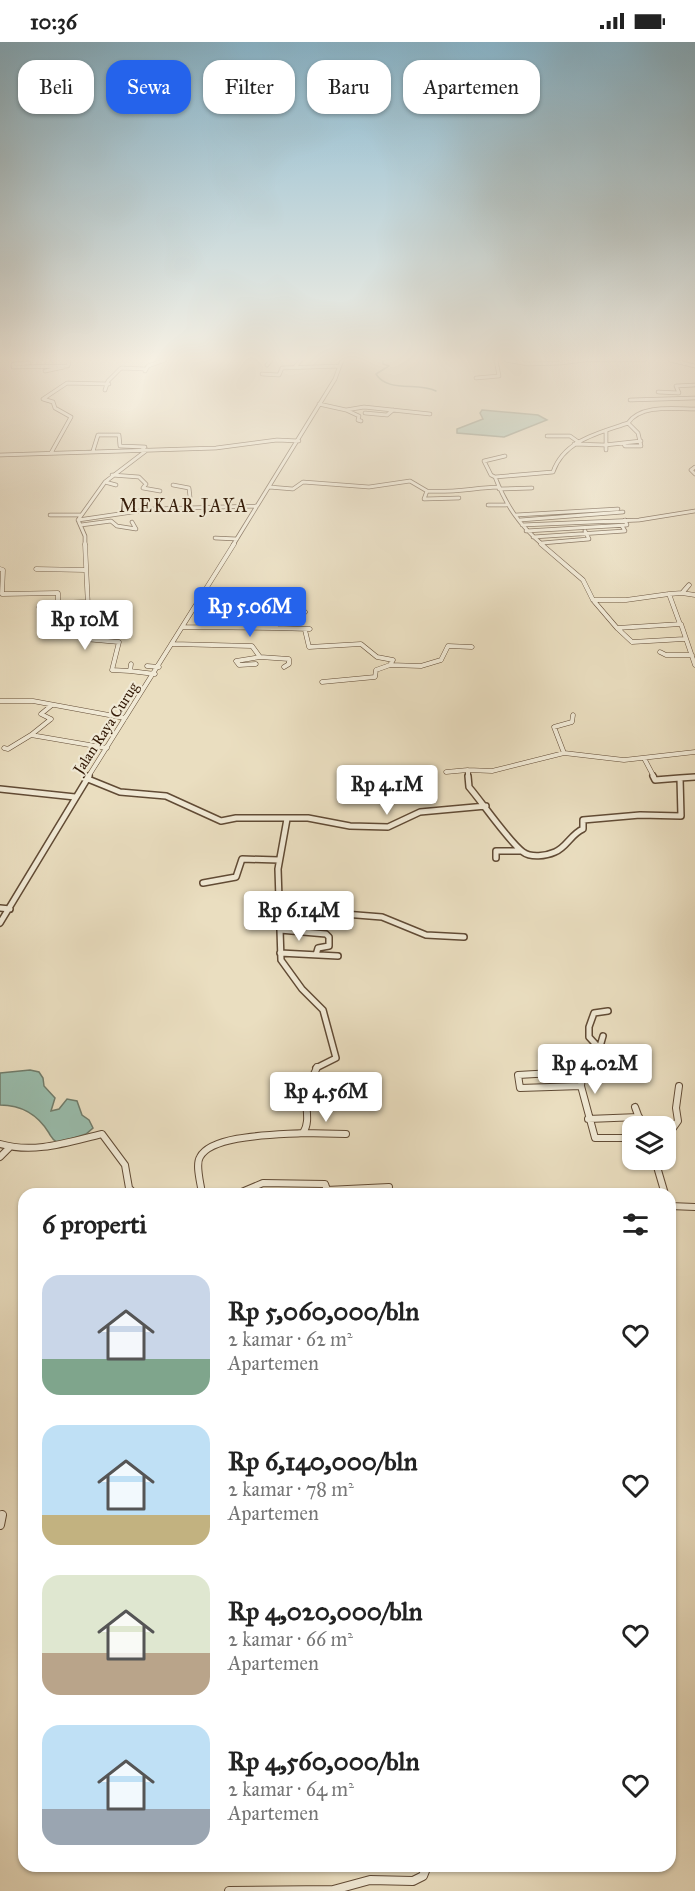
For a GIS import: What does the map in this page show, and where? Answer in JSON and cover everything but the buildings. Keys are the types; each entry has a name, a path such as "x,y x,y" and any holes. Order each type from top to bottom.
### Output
{"street":[{"path":"51,453 55,446"},
{"path":"93,451 94,446"},
{"path":"143,446 145,450"},
{"path":"0,455 228,446"},
{"name":"Jalan Raya Curug","path":"0,923 75,797 155,674 296,446"},
{"path":"495,477 553,472 556,463 572,446"},
{"path":"602,446 609,446"},
{"path":"79,517 105,482 145,450"},
{"path":"505,456 484,459 486,468 495,477 506,505 520,520 526,531 581,579 593,600 617,628 632,642 684,639"},
{"path":"695,467 691,469 695,474"},
{"path":"112,475 139,477 146,484 143,488 160,491"},
{"path":"269,487 291,489 298,488 303,482 325,482 369,488 412,481 427,490 447,493 470,488 532,488"},
{"path":"105,482 116,485"},
{"path":"173,485 189,488 190,497 185,507"},
{"path":"424,501 427,490"},
{"path":"417,501 459,498"},
{"path":"488,505 506,505"},
{"path":"81,525 185,507 257,506"},
{"path":"516,515 618,509"},
{"path":"522,525 625,520 695,511"},
{"path":"541,543 589,539 573,512"},
{"path":"520,520 622,512"},
{"path":"50,515 110,519 117,526 135,529 132,522"},
{"path":"79,517 85,536 88,602 86,640 119,642 112,670 155,674"},
{"path":"526,531 628,525 625,520"},
{"path":"533,537 625,531 622,526"},
{"path":"215,538 237,539"},
{"path":"36,568 85,570"},
{"path":"0,569 3,570 0,593 58,593 58,603"},
{"path":"682,592 688,585"},
{"path":"593,600 626,600 682,592 695,595"},
{"path":"669,594 695,665"},
{"path":"199,600 242,605 240,620"},
{"path":"39,607 40,604 88,602"},
{"path":"275,628 279,621 297,620 305,612"},
{"path":"617,628 680,624"},
{"path":"183,627 307,630 310,647 361,644 377,657 393,660 390,665"},
{"path":"87,632 102,632"},
{"path":"172,644 252,646 260,657"},
{"path":"322,682 375,677 376,670 390,665 421,666 441,660 448,646 472,647"},
{"path":"660,652 666,655 692,655"},
{"path":"256,664 239,665 236,661 260,657 288,658 289,664 284,667"},
{"path":"130,671 131,664"},
{"path":"147,666 159,667"},
{"path":"0,702 19,699 125,718"},
{"path":"4,748 8,749 31,735 51,719 41,714 52,705"},
{"path":"564,753 554,727 572,722 573,715"},
{"path":"31,735 107,748"},
{"path":"446,772 492,771 520,762 564,753 608,760 645,760 674,753 695,753"},
{"path":"645,760 654,780 695,777"},
{"path":"468,770 469,787 520,851"},
{"path":"496,858 496,851 520,851 531,856 557,851 574,832 583,829 582,821 585,820 640,815 681,816 680,778"},
{"path":"88,779 120,792 166,796 220,821 238,818 311,819 350,826 388,827 420,812 486,806"},
{"path":"0,789 75,797"},
{"path":"287,819 279,860 280,953 284,966 323,1010 336,1058 316,1067 315,1077 307,1087 308,1127 303,1133"},
{"path":"203,883 236,878 242,859 279,860"},
{"path":"281,898 344,914 382,917 426,935 464,937"},
{"path":"0,908 10,909"},
{"path":"280,930 326,934 329,937 329,946 318,948 316,955"},
{"path":"280,953 338,956"},
{"path":"599,1048 591,1041 589,1034 591,1016 594,1013 608,1011"},
{"path":"603,1036 595,1064 588,1071 580,1086 595,1138 622,1138"},
{"path":"580,1086 520,1088 518,1075 588,1071"},
{"path":"676,1124 679,1086"},
{"path":"635,1107 639,1116"},
{"path":"588,1119 622,1118"},
{"path":"202,1188 198,1160 201,1154 221,1143 241,1138 303,1133 346,1134"},
{"path":"0,1144 9,1148 59,1146 102,1134 125,1165 129,1188"},
{"path":"0,1157 9,1148"},
{"path":"658,1170 663,1188"},
{"path":"251,1188 263,1183 309,1182 325,1184 326,1188"},
{"path":"368,1188 388,1187"},
{"path":"676,1206 695,1207"},
{"path":"0,1525 2,1515"},
{"path":"229,1891 333,1890 370,1881 413,1881 423,1876 425,1872"}],"shaded area":[{"path":"30,1070 39,1072 44,1086 55,1098 51,1111 59,1109 67,1099 77,1101 82,1115 89,1120 93,1128 86,1134 58,1143 52,1139 40,1121 28,1112 8,1105 0,1105 0,1073"}],"district":[{"name":"MEKAR JAYA","path":"184,506"}]}
